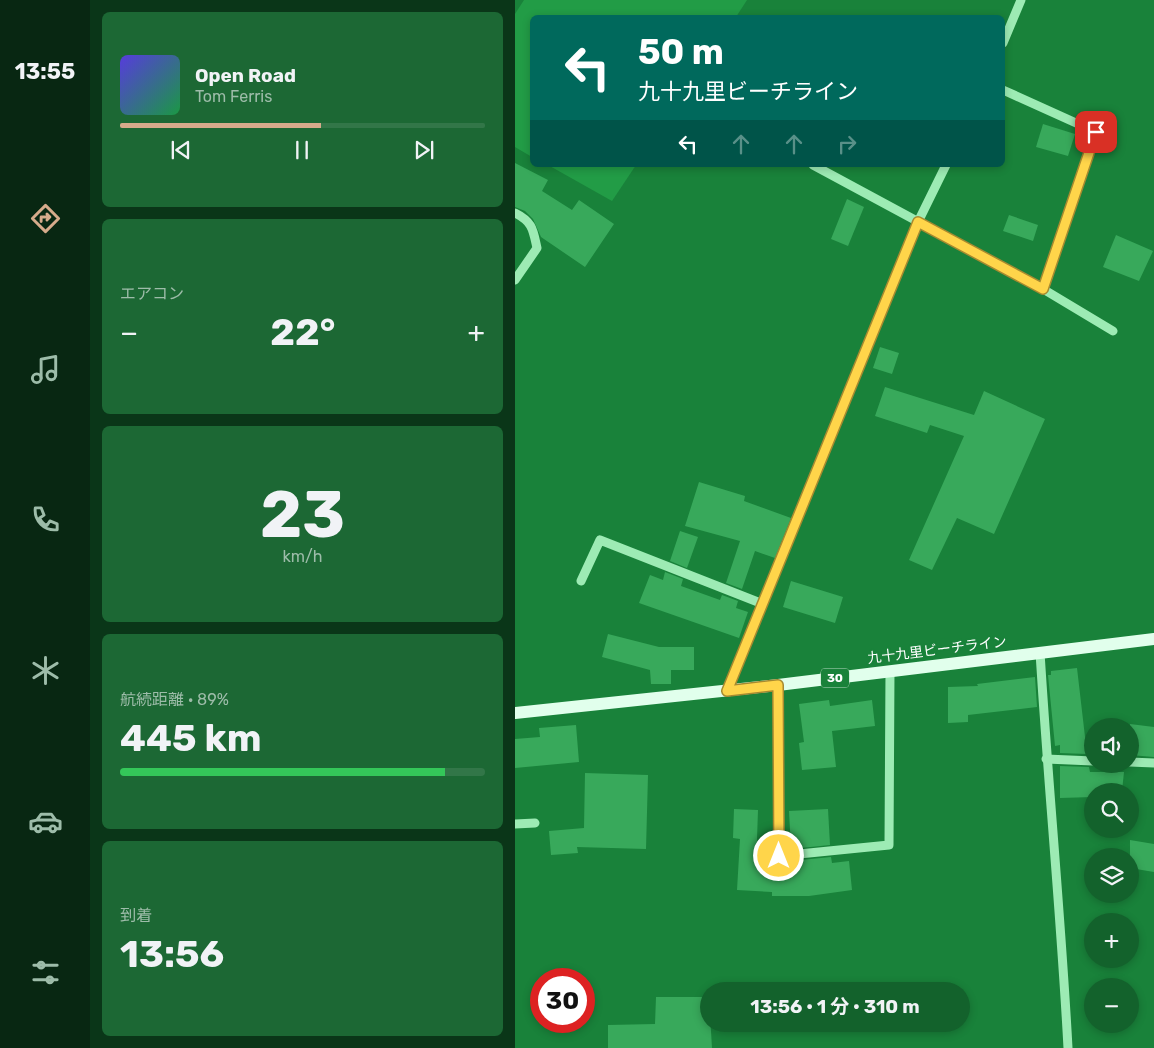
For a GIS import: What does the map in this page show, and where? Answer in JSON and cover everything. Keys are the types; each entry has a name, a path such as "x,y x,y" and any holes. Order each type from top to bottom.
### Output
{"main road":[{"name":"九十九里ビーチライン","path":"515,713 727,691 1154,639"}],"street":[{"path":"1005,38 1021,0"},
{"path":"1005,91 1096,132 1043,289"},
{"path":"817,167 1043,289 1113,331"},
{"path":"727,691 918,222 945,167"},
{"path":"515,213 524,218 533,227 537,248 515,280"},
{"path":"581,581 600,540 763,604"},
{"path":"1040,652 1061,924 1068,1048"},
{"path":"778,685 779,856 889,845 890,671"},
{"path":"1047,759 1084,760"},
{"path":"1139,762 1154,762"},
{"path":"515,824 535,822"}],"green space":[{"path":"524,0 747,0 737,15 530,15 530,156 515,147 515,14"},
{"path":"552,167 635,167 612,201"}],"building":[{"path":"1043,124 1075,134 1068,156 1036,147"},
{"path":"515,163 548,180 542,191 572,210 579,200 614,224 585,267 541,237 533,219 525,211 515,207"},
{"path":"847,199 864,207 848,246 831,239"},
{"path":"1009,215 1038,225 1033,241 1003,231"},
{"path":"1116,235 1153,251 1139,281 1103,267"},
{"path":"880,347 899,353 892,374 873,368"},
{"path":"885,387 974,415 984,391 1045,419 994,534 957,518 932,570 909,560 964,436 930,425 927,433 875,416"},
{"path":"699,482 745,496 744,501 791,518 775,558 755,551 742,589 726,583 740,541 685,526"},
{"path":"680,531 698,537 687,568 670,561"},
{"path":"665,572 683,579 681,586 720,600 722,595 738,601 736,608 748,612 739,638 639,603 650,575 663,580"},
{"path":"791,581 843,597 835,623 783,607"},
{"path":"608,634 659,647 694,647 694,670 671,670 671,684 651,684 650,670 602,657"},
{"path":"1077,668 1084,728 1084,754 1060,753 1060,745 1055,746 1048,675 1051,675 1051,671"},
{"path":"1035,677 1037,707 968,715 968,722 948,723 948,687 978,686 977,684"},
{"path":"829,700 830,706 872,700 875,726 832,731 836,767 802,770 799,743 804,742 799,704"},
{"path":"576,725 579,762 515,768 515,739 540,737 539,728"},
{"path":"1139,725 1154,727 1154,757 1139,756"},
{"path":"1060,766 1084,767 1084,773 1124,773 1123,783 1084,783 1084,797 1060,798"},
{"path":"585,773 648,775 646,849 577,847 578,853 551,855 549,831 584,828"},
{"path":"734,809 758,810 756,868 792,867 791,861 831,857 832,863 849,861 852,890 809,896 772,896 772,892 737,890 740,839 733,838"},
{"path":"828,809 830,845 791,849 789,811"},
{"path":"1130,840 1154,844 1154,872 1139,870 1139,848 1130,848"},
{"path":"656,997 700,997 700,1032 711,1032 712,1048 608,1048 608,1025 655,1024"}],"route":[{"path":"779,856 778,685 727,691 918,222 1043,289 1096,132"}]}
